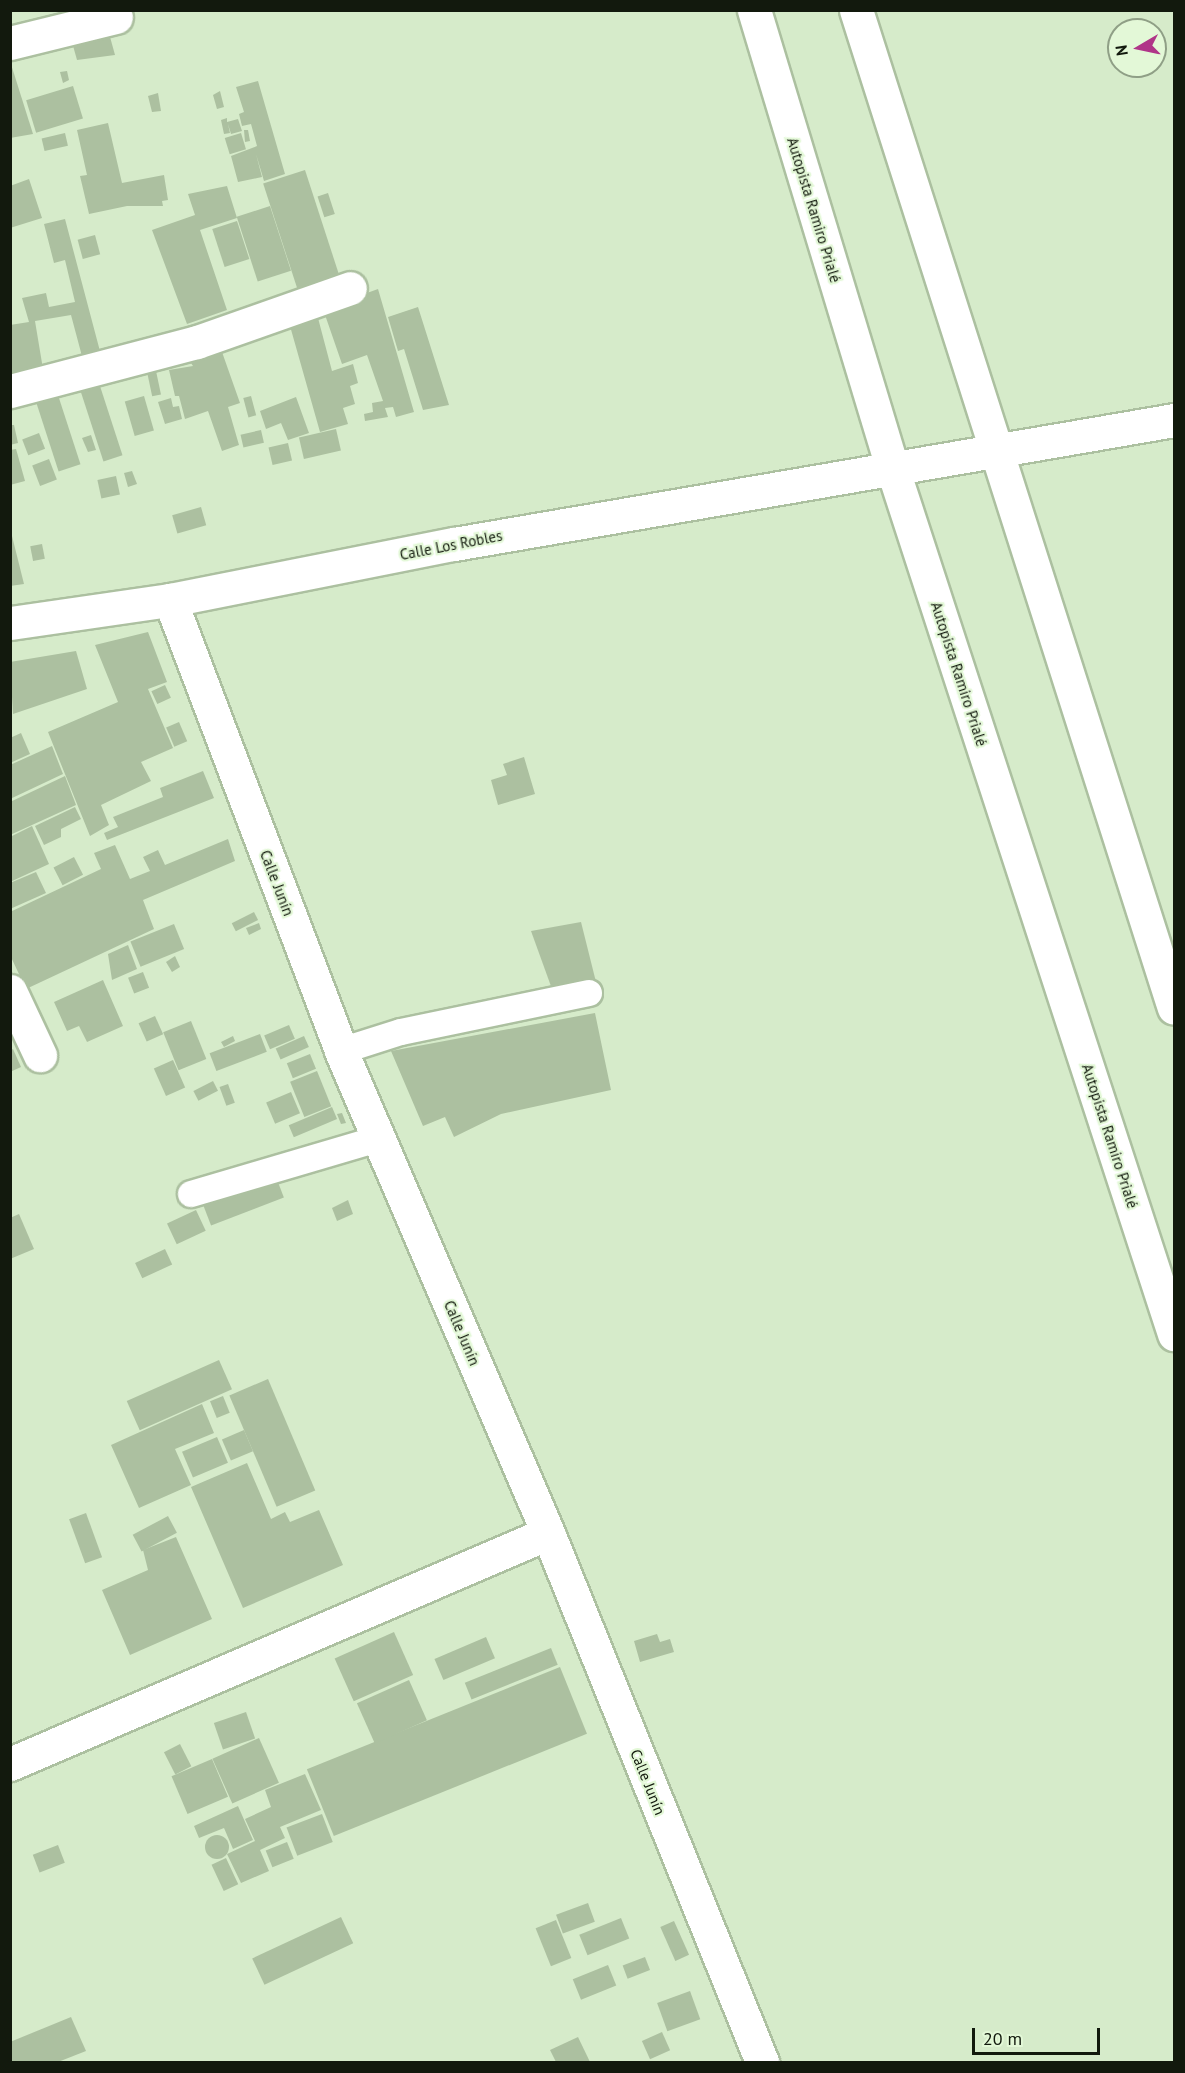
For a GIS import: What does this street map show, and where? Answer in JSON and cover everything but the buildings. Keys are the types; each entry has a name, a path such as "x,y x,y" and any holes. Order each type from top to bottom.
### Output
{"main road":[{"name":"Autopista Ramiro Prialé","path":"754,10 892,467 1174,1334"},
{"path":"856,10 994,451 1174,1008"},
{"path":"10,43 116,17"},
{"path":"10,391 197,342 350,288"},
{"name":"Calle Los Robles","path":"10,623 170,600 454,544 1174,420"},
{"name":"Calle Junín","path":"170,600 341,1052 548,1533 762,2062"},
{"path":"10,991 40,1055"},
{"path":"10,1764 548,1533"}],"lane":[{"path":"341,1052 401,1032 589,993"},
{"path":"191,1194 378,1139"}]}
